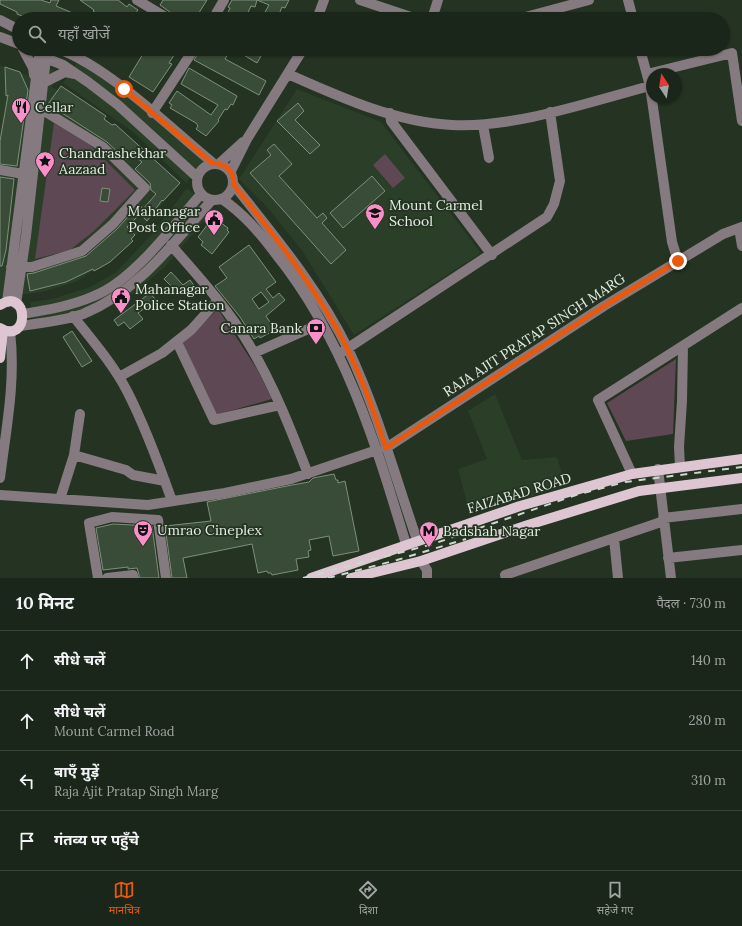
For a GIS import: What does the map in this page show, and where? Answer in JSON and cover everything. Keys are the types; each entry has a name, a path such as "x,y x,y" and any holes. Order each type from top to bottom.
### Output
{"main road":[{"path":"0,358 4,330 20,326 23,314 8,304"},
{"name":"FAIZABAD ROAD","path":"311,578 417,540 520,506 632,474 658,469 742,459"},
{"path":"351,578 421,561 528,525 639,491 742,478"}],"street":[{"path":"137,0 148,3 160,12"},
{"path":"217,12 224,0"},
{"path":"320,12 324,0"},
{"path":"360,0 396,12"},
{"path":"434,12 438,0"},
{"path":"544,12 589,0"},
{"path":"628,0 631,12"},
{"path":"0,20 12,26"},
{"path":"0,37 12,41"},
{"path":"730,53 732,53 742,121"},
{"path":"27,56 40,83"},
{"path":"8,304 11,267 28,175 40,83 42,56"},
{"path":"48,56 118,105 197,177"},
{"path":"20,326 50,322 73,316 103,304 131,286 217,199 230,193 234,185 234,178 231,171 216,163 124,89 75,56"},
{"path":"152,113 189,56"},
{"path":"231,171 247,139 299,56"},
{"path":"642,56 646,70"},
{"path":"671,68 720,56"},
{"path":"40,83 65,72 77,75"},
{"path":"288,74 365,107 451,125 483,125 550,112 646,87"},
{"path":"653,104 672,242 678,261"},
{"path":"11,267 32,267 82,251 113,224 145,188 103,147 37,107"},
{"path":"343,352 492,255 547,217 554,204 560,181 550,112"},
{"path":"390,113 391,121 492,255"},
{"path":"483,125 489,158"},
{"path":"247,139 216,163 206,166 197,177 197,186 201,194 217,199 240,211 285,265 322,323 343,352"},
{"path":"0,170 28,175"},
{"path":"8,304 21,267 28,175"},
{"path":"234,185 289,255 308,282 343,352 369,424 381,449 417,540"},
{"path":"23,314 54,309 95,296 123,279 158,243 201,194"},
{"path":"741,228 742,246"},
{"name":"RAJA AJIT PRATAP SINGH MARG","path":"0,494 148,505 240,490 291,479 381,449 604,306 723,234 741,228"},
{"path":"171,245 218,300 254,353 280,405 308,474"},
{"path":"119,377 162,353 177,342 191,330 218,300"},
{"path":"632,474 598,400 742,308"},
{"path":"73,316 107,359 126,390 150,441 172,502"},
{"path":"254,353 322,323"},
{"path":"0,478 11,398 12,348 4,330"},
{"path":"177,342 214,420 280,405"},
{"path":"680,467 679,447 682,402 683,346"},
{"path":"60,499 74,455 80,414"},
{"path":"381,449 406,544"},
{"path":"74,455 126,470 134,475 165,481"},
{"path":"658,469 670,578"},
{"path":"148,505 148,519"},
{"path":"506,578 505,575 663,520 742,509"},
{"path":"98,578 89,523 112,517 158,520 166,578"},
{"path":"614,538 618,578"},
{"path":"668,558 742,550"},
{"path":"421,561 427,570 427,578"},
{"path":"374,578 388,570"},
{"path":"108,578 133,575 134,578"}],"shaded area":[{"path":"81,57 210,157 186,183 133,132 63,83"},
{"path":"32,58 58,72 52,87 89,107 181,182 125,248 76,282 42,292 0,297 0,65 30,76"},
{"name":"Mount Carmel School","path":"297,89 381,122 481,253 354,335 303,252 268,208 239,179"},
{"path":"54,123 90,145 135,190 94,231 70,250 35,259"},
{"path":"385,154 405,178 393,188 373,165"},
{"path":"187,188 213,210 165,267 134,293 92,317 34,329 30,302 52,299 90,287 116,272 151,235"},
{"path":"218,309 257,369 272,399 216,415 183,343"},
{"path":"676,359 673,434 626,441 607,403"},
{"path":"495,394 522,460 557,457 566,486 470,515 458,469 487,459 468,411"}],"building":[{"path":"0,0 41,0 50,3 51,0 59,0 56,6 70,12 17,12 0,4"},
{"path":"80,0 118,0 127,7 129,4 138,10 136,12 95,12 93,11 94,10"},
{"path":"163,0 207,0 199,12 170,12 160,5"},
{"path":"232,0 257,0 255,7 251,6 248,12 228,12 230,8 228,7"},
{"path":"257,0 289,0 285,8 282,7 280,12 265,12 269,5"},
{"path":"142,56 174,56 169,63 172,64 153,92 129,77"},
{"path":"197,56 227,56 225,59 266,81 259,95 194,60"},
{"path":"245,56 261,56 257,63"},
{"path":"5,67 20,72 28,90 17,166 0,164 0,141 8,95 6,96"},
{"path":"189,68 237,96 233,105 231,104 227,110 225,109 218,120 219,121 206,136 196,129 198,126 196,123 170,108 172,105 169,103 177,91 211,115 218,105 181,84"},
{"path":"61,86 106,116 104,119 112,125 115,124 180,183 163,201 162,200 147,221 140,214 127,227 135,235 131,239 133,241 110,262 94,271 93,269 66,282 30,291 27,274 86,256 117,229 139,204 143,209 156,194 151,190 150,183 135,169 142,162 132,154 126,160 107,142 48,104"},
{"path":"298,103 304,111 295,120 320,145 310,154 277,121"},
{"path":"274,144 292,164 279,176 317,218 323,213 327,218 322,223 346,250 331,264 250,173 271,155 267,150"},
{"path":"372,176 385,191 343,228 330,213"},
{"path":"0,177 14,179 6,250 2,266 0,266"},
{"path":"102,188 110,189 108,202 100,201"},
{"path":"216,219 228,228 227,230 229,232 212,254 201,245 203,242 198,237 211,220 214,222"},
{"path":"249,245 276,282 266,289 273,298 279,293 285,300 266,316 275,330 260,338 259,336 254,339 240,317 215,286 227,278 219,267","holes":["261,292 269,302 259,309 252,299"]},
{"path":"171,272 183,285 190,280 196,288 195,291 188,296 181,287 175,290 164,279"},
{"path":"150,293 156,300 138,313 143,319 130,329 124,322 118,326 114,320"},
{"path":"72,331 92,361 82,367 63,337"},
{"path":"334,474 336,480 338,480 338,483 345,481 359,551 333,556 329,536 309,540 311,550 308,551 309,557 296,559 298,570 272,575 267,571 258,573 252,544 183,558 187,578 172,578 165,526 211,521 207,502 309,482 313,478"},
{"path":"113,524 152,526 159,578 140,578 137,568 128,569 128,567 103,570 96,528"}],"railway":[{"path":"303,578 433,544 576,495 625,482 742,467"},
{"path":"328,578 397,560 466,539"}],"place":[{"name":"Cellar","path":"21,124"},
{"name":"Chandrashekhar Aazaad","path":"45,178"},
{"name":"Mount Carmel School","path":"375,230"},
{"name":"Mahanagar Post Office","path":"214,236"},
{"name":"Mahanagar Police Station","path":"121,314"},
{"name":"Canara Bank","path":"316,345"},
{"name":"Umrao Cineplex","path":"143,547"},
{"name":"Badshah Nagar","path":"429,548"}],"route":[{"path":"124,89 212,163 220,163 231,171 234,178 234,185 289,255 308,282 348,349 386,448 604,306 678,261"}]}
